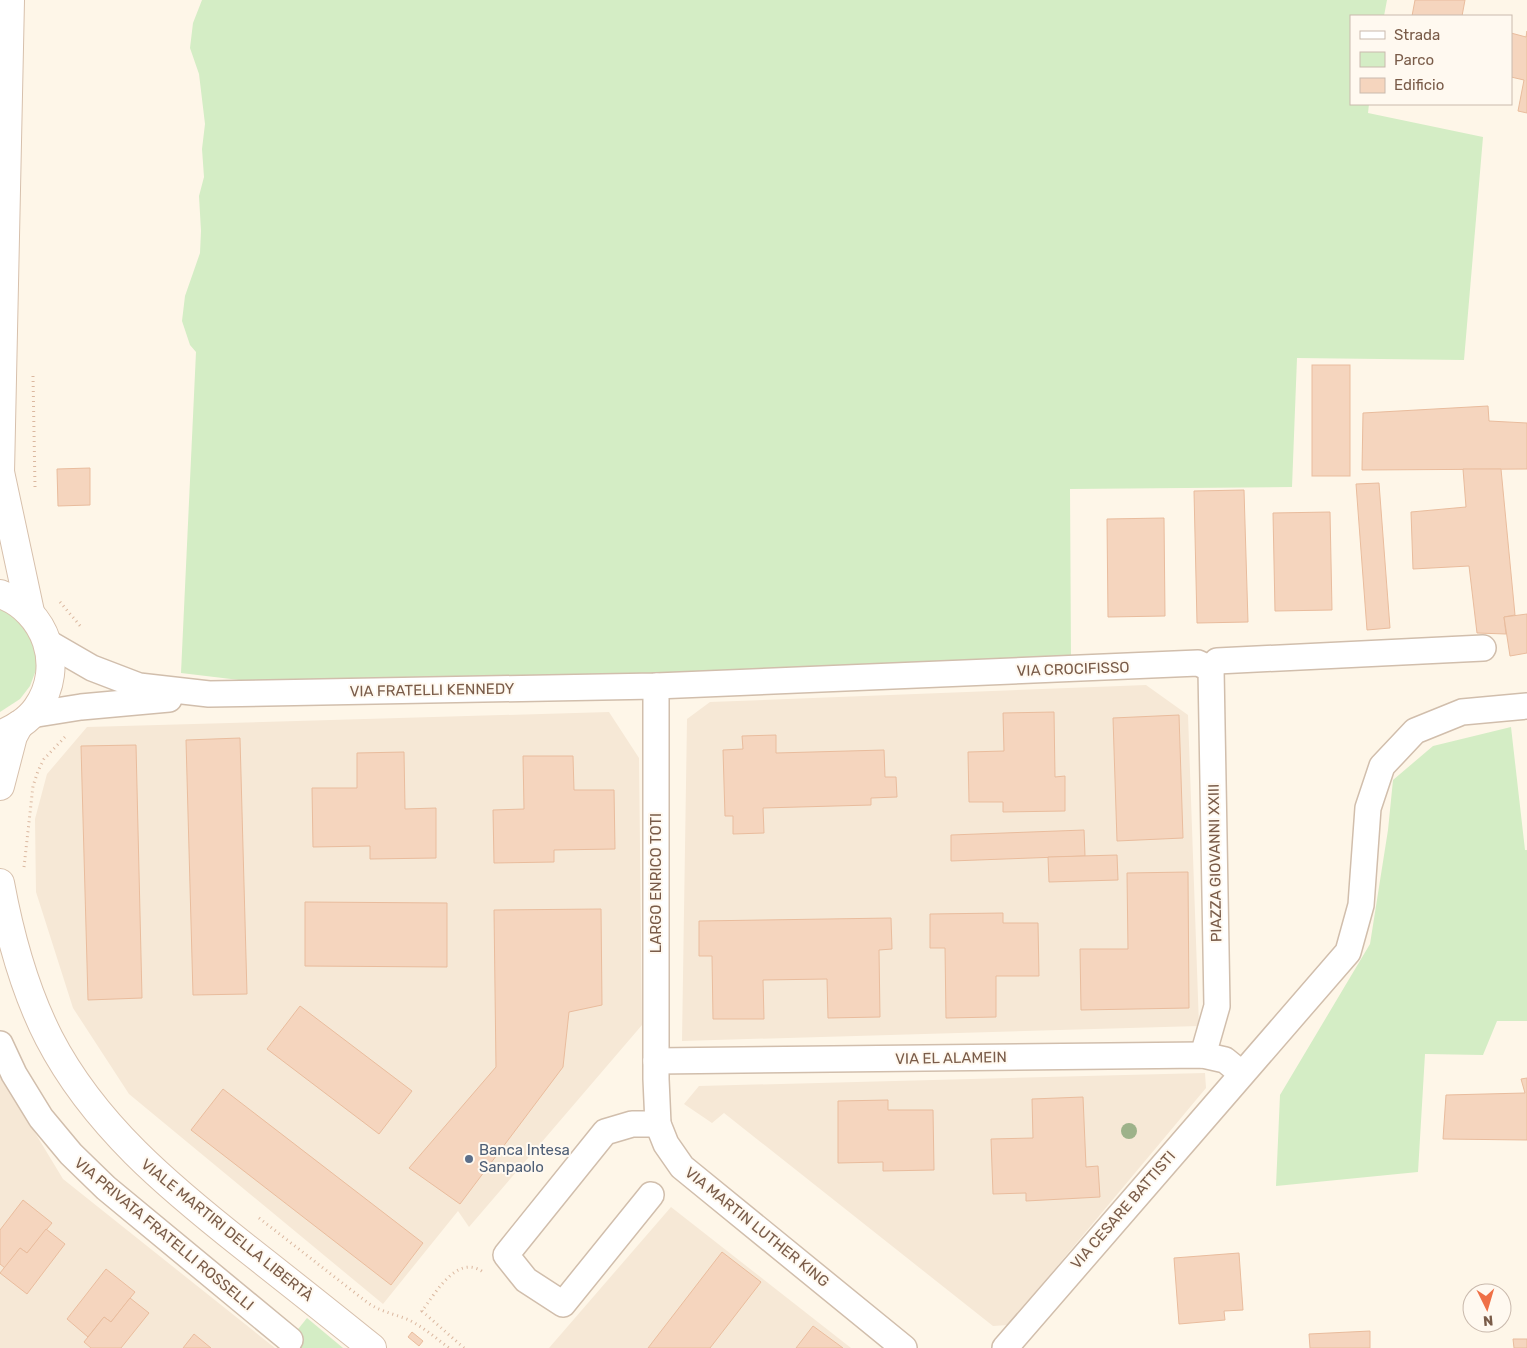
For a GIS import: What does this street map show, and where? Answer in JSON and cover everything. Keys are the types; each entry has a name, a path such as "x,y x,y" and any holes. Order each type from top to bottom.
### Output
{"street":[{"path":"10,0 0,472 30,612"},
{"path":"0,594 13,599 30,612 40,626 47,642 51,662 49,682 42,699 16,725 0,786"},
{"name":"VIA FRATELLI KENNEDY","path":"47,642 92,668 139,686 208,694"},
{"path":"1212,670 1217,661 1483,648"},
{"name":"VIA CROCIFISSO","path":"656,686 1198,663 1212,670"},
{"name":"PIAZZA GIOVANNI XXIII","path":"1203,1055 1217,1006 1212,670"},
{"name":"VIA FRATELLI KENNEDY","path":"16,725 81,707 208,694 656,686"},
{"name":"LARGO ENRICO TOTI","path":"656,686 656,1070"},
{"name":"VIA CESARE BATTISTI","path":"1005,1348 1241,1073 1348,952 1361,905 1368,808 1382,766 1415,731 1462,712 1527,706"},
{"name":"VIALE MARTIRI DELLA LIBERTÀ","path":"0,883 9,931 34,1006 65,1066 99,1113 128,1147 168,1184 372,1348"},
{"name":"VIA PRIVATA FRATELLI ROSSELLI","path":"0,1044 14,1074 41,1118 71,1154 106,1188 290,1340"},
{"name":"VIA EL ALAMEIN","path":"656,1070 1203,1055 1225,1060 1241,1073"},
{"name":"VIA MARTIN LUTHER KING","path":"656,1070 658,1124 666,1144 682,1167 904,1348"},
{"path":"651,1195 563,1304 526,1280 506,1255 605,1132 632,1124 658,1124"}],"path":[{"path":"60,601 85,632"},
{"path":"25,874 23,866 33,786 44,759 70,731"},
{"path":"257,1217 368,1303 385,1313 413,1322 449,1348"},
{"path":"465,1348 422,1311 456,1271 464,1267 474,1267 488,1275"}],"shaded area":[{"path":"1146,685 1188,715 1199,1026 682,1041 687,719 710,702"},
{"path":"609,712 639,758 642,1025 469,1227 458,1211 383,1304 129,1094 73,1008 36,892 35,819 47,774 87,727"},
{"path":"1205,1073 1206,1088 1008,1325 993,1326 724,1113 712,1123 684,1104 699,1086"},
{"path":"0,1075 63,1179 275,1348 0,1348"},
{"path":"671,1207 851,1348 549,1348"}],"green space":[{"path":"202,0 1387,0 1384,15 1350,15 1350,105 1369,105 1368,113 1483,137 1464,360 1297,358 1292,487 1070,489 1071,655 760,673 257,682 181,673 196,352 190,345 182,321 185,296 200,253 199,196 204,177 202,149 205,124 199,74 190,48 193,23"},
{"path":"0,607 23,622 37,653 36,670 30,686 20,699 0,712"},
{"path":"1511,727 1525,850 1527,850 1527,1021 1497,1021 1483,1055 1425,1054 1418,1172 1276,1186 1280,1095 1370,944 1388,830 1393,780 1433,746"},
{"path":"307,1318 343,1348 283,1348"}],"building":[{"path":"1415,0 1465,0 1462,15 1412,15"},
{"path":"1527,31 1527,113 1518,111 1524,80 1512,77 1512,33 1526,37"},
{"path":"1312,365 1350,365 1350,476 1312,476"},
{"path":"1488,406 1489,421 1527,423 1527,469 1362,470 1363,413"},
{"path":"90,468 90,505 58,506 57,469"},
{"path":"1463,469 1501,469 1515,615 1504,617 1506,634 1477,633 1469,566 1413,569 1411,512 1466,507"},
{"path":"1379,483 1390,628 1367,630 1356,484"},
{"path":"1244,490 1248,622 1197,623 1194,491"},
{"path":"1330,512 1332,610 1275,611 1273,513"},
{"path":"1164,518 1165,616 1108,617 1107,519"},
{"path":"1527,614 1527,653 1510,656 1504,617"},
{"path":"1054,712 1055,777 1065,776 1065,811 1003,812 1003,802 969,802 968,752 1004,751 1003,713"},
{"path":"1179,715 1183,838 1117,841 1113,718"},
{"path":"776,735 776,753 884,750 885,777 896,777 897,797 871,798 871,805 763,808 764,833 733,834 733,816 725,816 723,750 743,749 742,736"},
{"path":"240,738 247,994 193,995 186,740"},
{"path":"136,745 142,998 88,1000 81,746"},
{"path":"404,752 405,809 436,808 436,858 370,859 370,846 313,847 312,788 357,788 357,753"},
{"path":"523,756 573,756 574,790 614,790 615,849 554,850 554,862 494,863 493,810 524,809"},
{"path":"1084,830 1085,856 951,861 951,835"},
{"path":"1117,855 1118,880 1049,882 1048,857"},
{"path":"1188,872 1189,1008 1081,1010 1080,949 1128,949 1127,873"},
{"path":"305,902 447,903 447,967 305,966"},
{"path":"601,909 602,1005 569,1012 563,1067 460,1204 409,1168 496,1067 494,910"},
{"path":"1003,913 1003,923 1038,923 1039,976 996,976 996,1017 946,1018 945,948 930,948 930,914"},
{"path":"891,918 892,949 879,950 880,1017 828,1018 827,979 763,980 764,1019 713,1019 712,956 699,956 699,921"},
{"path":"300,1006 412,1091 379,1134 267,1049"},
{"path":"1527,1078 1527,1140 1443,1139 1446,1095 1525,1093 1521,1079"},
{"path":"223,1089 423,1243 391,1285 191,1130"},
{"path":"1083,1097 1086,1167 1098,1166 1100,1197 1026,1201 1026,1193 993,1194 991,1139 1033,1138 1032,1099"},
{"path":"888,1100 888,1110 933,1110 934,1170 883,1171 883,1162 838,1163 838,1101"},
{"path":"23,1200 52,1223 27,1253 20,1248 5,1268 0,1264 0,1230"},
{"path":"46,1229 65,1244 27,1294 0,1273 20,1248 27,1253"},
{"path":"722,1252 761,1282 710,1348 648,1348"},
{"path":"1239,1253 1243,1310 1224,1311 1225,1320 1179,1324 1174,1258"},
{"path":"106,1269 135,1292 111,1322 104,1317 88,1337 67,1319"},
{"path":"130,1298 149,1313 121,1348 91,1348 84,1342 104,1317 111,1322"},
{"path":"813,1326 843,1348 796,1348"},
{"path":"1370,1331 1370,1348 1310,1348 1309,1334"},
{"path":"412,1332 423,1341 419,1346 408,1337"},
{"path":"194,1334 211,1348 183,1348"},
{"path":"1513,1339 1527,1339 1527,1348 1514,1348"}],"place":[{"name":"Banca Intesa Sanpaolo","path":"469,1159"}]}
